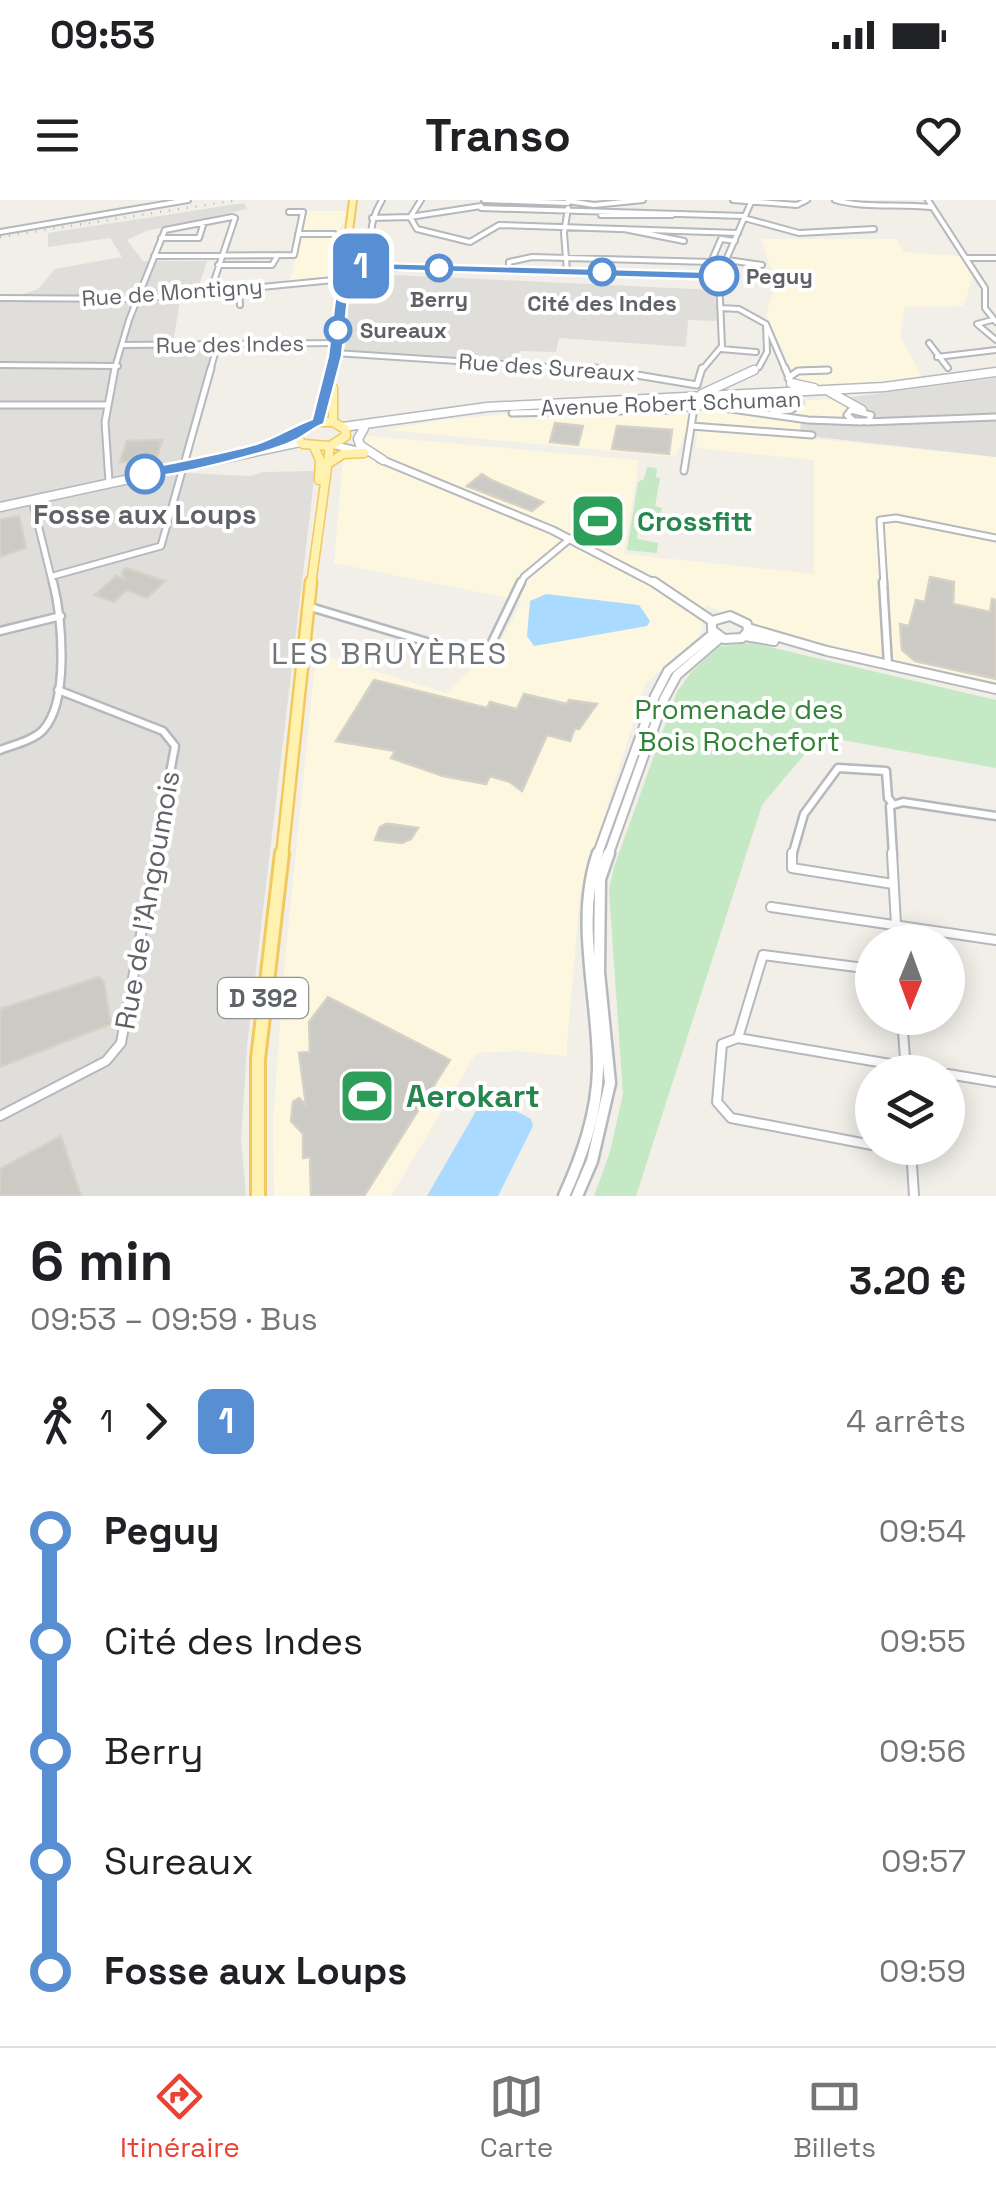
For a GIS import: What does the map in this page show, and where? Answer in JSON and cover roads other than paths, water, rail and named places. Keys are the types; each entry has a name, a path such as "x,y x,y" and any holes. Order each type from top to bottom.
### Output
{"main road":[{"path":"319,421 337,343 348,248 342,234 353,200"},
{"path":"333,422 335,354"},
{"path":"756,368 745,384 747,394 756,399"},
{"path":"698,396 756,368"},
{"name":"Avenue Robert Schuman","path":"526,404 747,394 838,396 996,374"},
{"name":"Avenue Robert Schuman","path":"345,433 510,411 756,399 996,374"},
{"path":"789,380 817,388 902,385"},
{"path":"828,391 864,411"},
{"path":"510,411 526,404"},
{"path":"0,506 298,438 314,448 332,446 345,433 526,404"},
{"path":"599,405 699,406"},
{"path":"298,438 303,427 319,421 333,422 345,433"},
{"path":"364,428 358,438 360,445 383,460"},
{"name":"D 392","path":"315,537 332,446"},
{"name":"D 392","path":"258,1196 255,1078 278,874 279,833 288,784 315,537 320,466 314,448"},
{"path":"328,464 340,455 362,452"}],"street":[{"path":"127,213 133,200"},
{"path":"382,200 372,218 370,238 378,257 388,266"},
{"path":"410,217 421,200"},
{"path":"481,208 482,200 594,205 643,200"},
{"path":"733,200 797,205 807,200"},
{"path":"835,200 863,208 888,201 930,207"},
{"path":"928,200 984,288 986,308 994,321 977,324 996,340"},
{"path":"0,232 187,201"},
{"path":"752,201 719,276 720,348 756,352"},
{"path":"372,218 568,203 600,212 744,217 798,233 874,230"},
{"path":"566,271 568,203"},
{"path":"154,256 294,254 303,212 289,212"},
{"path":"600,212 606,217 673,214"},
{"path":"410,217 418,229 470,242 500,225 738,233"},
{"path":"109,482 106,405 136,299 161,238 166,230 235,218 210,293"},
{"path":"161,238 199,238 204,222"},
{"path":"624,227 630,233 671,234 684,241"},
{"path":"298,234 342,234"},
{"path":"711,262 722,240 736,241"},
{"path":"218,265 274,264 278,254"},
{"path":"509,270 509,262 546,257 762,265"},
{"path":"966,258 996,258"},
{"path":"644,273 653,262"},
{"path":"346,266 719,276"},
{"name":"Rue de Montigny","path":"0,298 136,299 344,279"},
{"path":"239,289 240,305"},
{"path":"510,411 699,406 791,410 800,405 766,324 739,310 720,308"},
{"path":"756,368 767,352 766,324"},
{"path":"928,342 948,368"},
{"path":"53,576 158,549 218,343"},
{"name":"Rue des Indes","path":"123,345 337,343"},
{"name":"Rue des Sureaux","path":"335,354 587,366 698,385 702,368 720,348"},
{"path":"936,357 996,350"},
{"path":"756,368 781,363"},
{"path":"0,365 118,366"},
{"path":"789,380 798,371 828,370"},
{"path":"0,405 106,405"},
{"path":"684,471 699,406"},
{"path":"751,410 797,419 864,422 996,417"},
{"path":"864,411 871,417 864,422 851,419 847,413 864,411 911,420"},
{"path":"692,426 812,434"},
{"path":"345,433 362,452"},
{"path":"332,446 383,460 570,539 627,566 716,618 736,616 746,632 916,674 996,688"},
{"path":"0,750 41,733 55,712 58,690 61,616 32,500"},
{"path":"888,664 880,520 896,518 996,538"},
{"path":"307,606 484,659 524,577 570,539"},
{"path":"0,631 61,616"},
{"path":"577,1196 592,1162 610,1083 599,972 600,879 664,699 677,675 717,635 716,618"},
{"path":"717,635 734,640 746,632"},
{"path":"564,1196 585,1143 596,1100 598,1069 589,970 588,894 594,865 655,696 668,672 717,635"},
{"name":"Rue de l'Angoumois","path":"0,1116 106,1061 122,1043 175,746 163,730 58,690"},
{"path":"772,906 896,925 886,771 838,768 800,817 791,850 792,868 893,884"},
{"path":"890,801 996,816"},
{"path":"965,935 996,940"},
{"path":"738,1038 763,955 855,966"},
{"path":"855,1060 738,1038 725,1041 720,1049 717,1102 726,1115 759,1125 855,1141"},
{"path":"965,1077 996,1082"},
{"path":"912,1165 914,1196"}],"water":[{"path":"546,594 639,605 650,621 647,626 534,646 527,636 530,601"},
{"path":"490,1097 531,1119 533,1126 498,1196 427,1196 483,1099"}],"railway":[{"path":"0,237 237,200"}],"place":[{"name":"Berry","path":"439,268"},
{"name":"Cité des Indes","path":"602,272"},
{"name":"Peguy","path":"719,276"},
{"name":"Sureaux","path":"338,330"},
{"name":"Fosse aux Loups","path":"145,474"},
{"name":"Crossfitt","path":"598,521"},
{"name":"Aerokart","path":"367,1096"}],"district":[{"name":"LES BRUYÈRES","path":"390,653"}],"park label":[{"name":"Promenade des Bois Rochefort","path":"739,725"}]}
